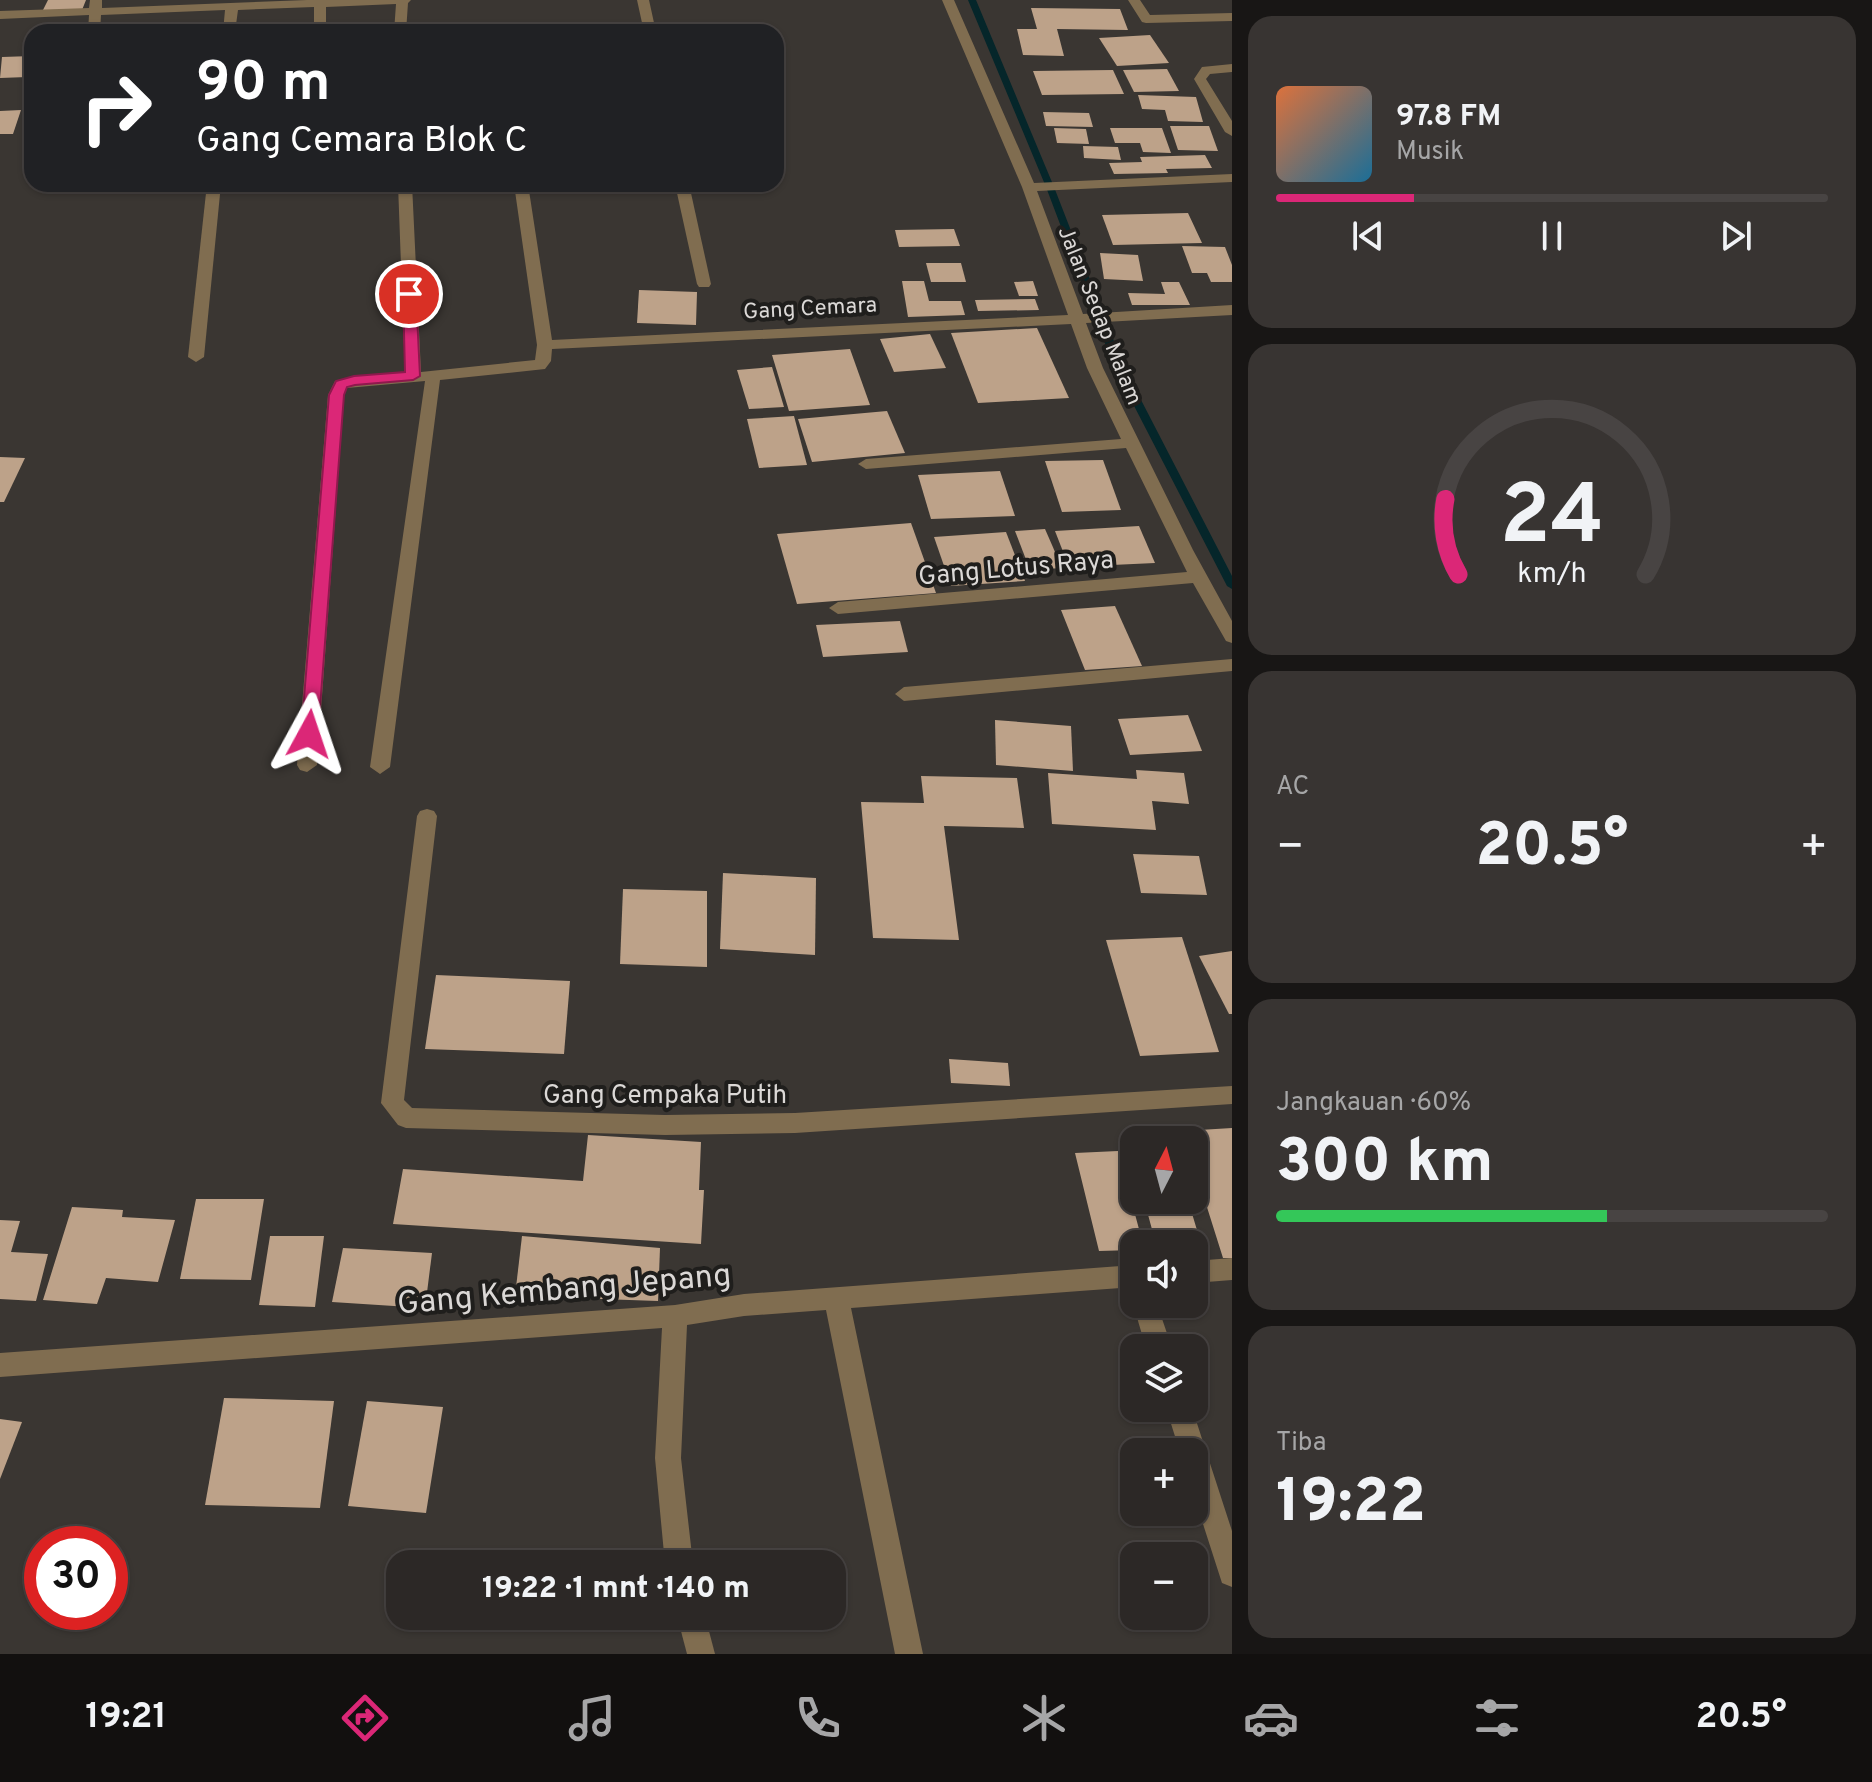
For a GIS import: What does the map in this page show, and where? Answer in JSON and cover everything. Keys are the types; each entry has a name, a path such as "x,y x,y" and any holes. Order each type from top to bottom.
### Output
{"street":[{"path":"0,15 95,6 232,6 403,0 401,24"},
{"path":"643,0 648,24"},
{"name":"Jalan Sedap Malam","path":"948,0 1034,187 1095,368 1198,577 1226,614 1232,637"},
{"path":"1134,0 1146,19 1232,17"},
{"path":"320,2 320,24"},
{"path":"230,24 232,6"},
{"path":"1231,129 1200,79 1206,70 1232,68"},
{"path":"1034,187 1232,178"},
{"path":"196,357 213,192"},
{"path":"405,192 413,376"},
{"path":"307,765 336,395 341,384 354,381 539,366 543,361 545,345 522,192"},
{"path":"684,192 704,284"},
{"name":"Gang Cemara","path":"545,345 724,333 1078,320 1232,310"},
{"path":"380,767 433,377"},
{"path":"866,464 1130,443"},
{"name":"Gang Lotus Raya","path":"838,608 1198,577"},
{"path":"904,694 1232,665"},
{"name":"Gang Cempaka Putih","path":"427,816 392,1103 406,1118 665,1125 795,1123 1232,1095"},
{"path":"1208,1271 1232,1269"},
{"name":"Gang Kembang Jepang","path":"0,1365 675,1316 744,1305 1120,1277"},
{"path":"836,1297 909,1654"},
{"path":"675,1316 668,1458 678,1550"},
{"path":"1208,1498 1232,1573"},
{"path":"695,1630 701,1654"}],"building":[{"path":"48,0 86,0 82,10 43,10"},
{"path":"1031,8 1120,9 1128,30 1057,29 1064,56 1023,55 1017,29 1037,29"},
{"path":"1150,35 1169,63 1117,66 1099,38"},
{"path":"24,56 24,77 0,78 2,57"},
{"path":"1167,69 1179,91 1134,92 1123,70"},
{"path":"1113,70 1124,94 1042,95 1033,71"},
{"path":"1138,95 1196,97 1203,122 1168,121 1165,110 1142,109"},
{"path":"21,110 13,134 0,134 0,111"},
{"path":"1043,112 1089,113 1093,127 1046,126"},
{"path":"1170,126 1209,126 1218,151 1178,150"},
{"path":"1054,128 1086,129 1089,144 1057,143"},
{"path":"1110,128 1162,128 1171,153 1143,152 1140,143 1115,143"},
{"path":"1083,146 1118,147 1121,160 1084,158"},
{"path":"1205,155 1212,168 1166,169 1168,173 1114,174 1109,163 1142,162 1140,157"},
{"path":"1188,213 1202,243 1113,245 1102,215"},
{"path":"954,229 960,246 899,247 895,230"},
{"path":"1182,246 1225,247 1232,265 1232,282 1211,282 1207,273 1192,273"},
{"path":"1100,253 1138,255 1143,281 1104,279"},
{"path":"926,263 961,263 966,282 931,282"},
{"path":"902,281 924,281 929,301 961,301 965,315 908,317"},
{"path":"1033,281 1038,296 1019,296 1014,282"},
{"path":"1161,282 1179,282 1190,305 1132,305 1128,293 1165,294"},
{"path":"639,290 697,292 696,325 637,323"},
{"path":"1035,299 1039,310 978,311 975,300"},
{"path":"1037,328 1069,398 978,403 951,333"},
{"path":"930,334 946,368 894,372 880,339"},
{"path":"850,349 870,405 789,411 772,355"},
{"path":"772,367 784,407 749,409 737,370"},
{"path":"887,411 905,453 812,462 798,419"},
{"path":"794,416 807,465 759,468 747,419"},
{"path":"0,457 25,458 4,502 0,502"},
{"path":"1103,460 1121,510 1062,512 1045,461"},
{"path":"1000,471 1015,516 931,519 918,475"},
{"path":"911,523 936,593 797,604 777,534"},
{"path":"1139,526 1155,563 1069,567 1055,531"},
{"path":"1045,529 1062,568 1030,570 1015,531"},
{"path":"1006,532 1025,581 951,586 934,537"},
{"path":"1115,606 1142,666 1085,670 1061,610"},
{"path":"900,621 908,652 823,657 816,625"},
{"path":"1188,715 1202,751 1130,755 1118,719"},
{"path":"995,720 1071,726 1073,771 996,765"},
{"path":"1136,770 1184,773 1189,804 1152,801 1156,830 1052,824 1048,773 1137,779"},
{"path":"921,776 1017,778 1024,828 944,826 959,940 873,938 861,802 924,803"},
{"path":"1133,854 1199,856 1207,895 1141,893"},
{"path":"723,873 816,878 815,955 720,949"},
{"path":"623,889 707,891 707,967 620,964"},
{"path":"1182,937 1219,1052 1140,1056 1106,940"},
{"path":"1232,951 1232,1014 1229,1014 1199,956"},
{"path":"436,975 570,981 564,1054 425,1049"},
{"path":"949,1059 1008,1063 1010,1086 951,1083"},
{"path":"1232,1128 1232,1258 1223,1258 1208,1210 1208,1129"},
{"path":"588,1135 701,1142 699,1190 704,1190 701,1244 393,1224 403,1169 583,1181"},
{"path":"1118,1151 1120,1214 1135,1214 1139,1230 1120,1230 1120,1250 1099,1251 1075,1153"},
{"path":"196,1199 264,1199 251,1280 180,1279"},
{"path":"72,1207 123,1210 122,1217 175,1220 158,1282 106,1278 97,1304 43,1300"},
{"path":"1148,1214 1192,1214 1197,1230 1152,1230"},
{"path":"0,1220 20,1221 11,1252 48,1254 36,1301 0,1299"},
{"path":"270,1236 324,1236 315,1307 259,1305"},
{"path":"522,1236 660,1248 658,1301 515,1296"},
{"path":"343,1248 432,1253 425,1308 332,1302"},
{"path":"224,1398 334,1401 320,1508 205,1505"},
{"path":"367,1401 443,1407 426,1513 348,1506"},
{"path":"0,1419 22,1422 0,1479"}],"waterway":[{"path":"972,0 1050,187 1119,367 1232,586"}],"route":[{"path":"309,734 336,395 341,384 413,376 409,294"}]}
